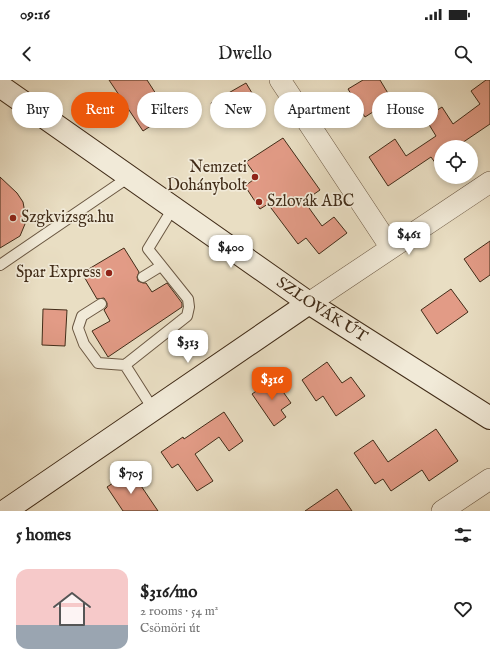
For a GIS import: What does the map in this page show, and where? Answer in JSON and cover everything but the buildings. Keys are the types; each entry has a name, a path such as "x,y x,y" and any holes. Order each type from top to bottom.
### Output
{"main road":[{"name":"SZLOVÁK ÚT","path":"0,86 309,303 490,418"},
{"path":"13,506 309,303"}],"street":[{"path":"280,80 391,248"},
{"path":"309,303 490,182"},
{"path":"442,511 490,479"}],"lane":[{"path":"0,265 129,177"},
{"path":"101,304 82,316 78,328 84,344 98,363 125,365 187,316 189,307 188,299 148,249 173,208"},
{"path":"143,278 161,266"},
{"path":"125,365 153,409"}],"place":[{"name":"Nemzeti Dohánybolt","path":"255,177"},
{"name":"Szlovák ABC","path":"259,202"},
{"name":"Szgkvizsga.hu","path":"13,218"},
{"name":"Spar Express","path":"109,273"}]}
